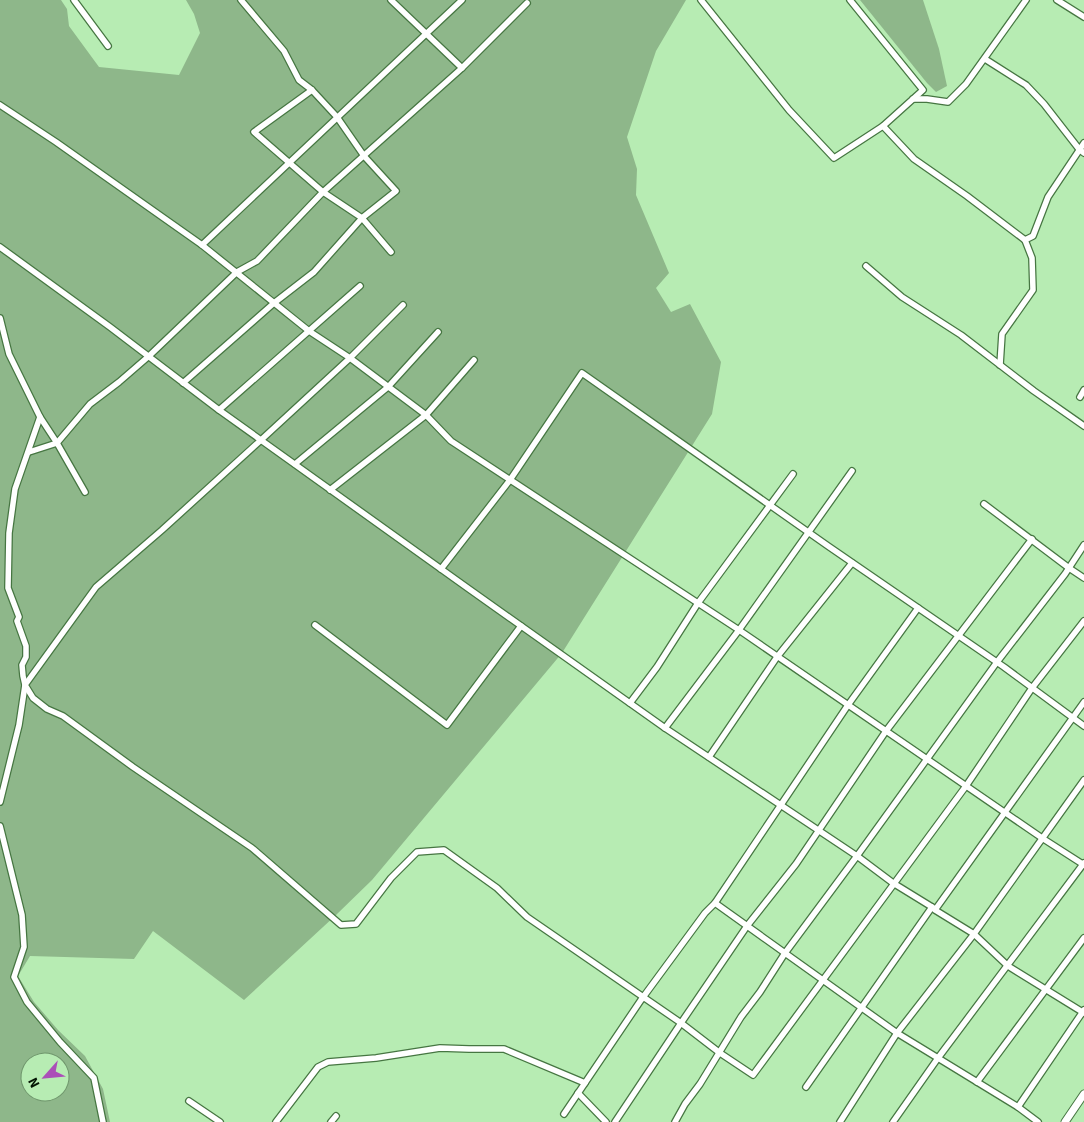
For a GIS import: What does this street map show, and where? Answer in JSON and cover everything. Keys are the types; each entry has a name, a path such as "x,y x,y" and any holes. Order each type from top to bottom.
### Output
{"street":[{"path":"74,0 108,46"},
{"path":"183,382 274,303 314,272 362,218 396,191 364,156 337,117 312,90 299,80 284,51 241,0"},
{"path":"391,0 462,68"},
{"path":"202,245 462,0"},
{"path":"701,0 789,110 834,158 883,126 923,90 850,0"},
{"path":"913,99 948,102 966,84 1026,0"},
{"path":"1057,0 1084,17"},
{"path":"29,452 57,443 90,404 149,356 237,272 258,261 323,192 462,68 527,3"},
{"path":"985,59 1026,86 1044,104 1081,151"},
{"path":"312,90 254,132 323,192 362,218 391,252"},
{"path":"0,105 202,245 309,332 350,358 426,415 451,441 739,630 1005,813 1084,864 938,1058 893,1122"},
{"path":"883,126 914,159 1025,240 1032,258 1033,290 1002,334 1000,365"},
{"path":"1025,240 1033,236 1048,198 1081,151 1084,143"},
{"path":"0,247 149,356 218,410 630,704 857,856 893,883 974,934 1008,966 1083,1012 1018,1107"},
{"path":"866,266 902,298 961,335 1084,426"},
{"path":"218,410 360,286"},
{"path":"0,802 19,726 26,685 96,587 261,440 350,358 403,305"},
{"path":"0,318 9,354 40,417 85,492"},
{"path":"295,464 388,387 438,332"},
{"path":"330,490 426,415 474,360"},
{"path":"441,569 510,480 582,373 852,563 997,662 1084,726"},
{"path":"1080,396 1084,390"},
{"path":"40,417 15,489 10,533 8,588 19,617 17,621 26,646 26,657 22,665 23,676 33,698 47,709 63,716 133,767 252,848 341,925 356,924 391,878 417,852 444,850 497,888 527,917 644,996 720,1053 753,1075 966,786 1032,688 1084,620"},
{"path":"665,728 739,630 852,471"},
{"path":"630,704 657,667 698,604 794,474"},
{"path":"984,504 1084,578"},
{"path":"615,1122 747,926 796,864 886,731 1032,539"},
{"path":"675,1122 684,1104 700,1084 785,953 1084,545"},
{"path":"708,757 777,657 852,563"},
{"path":"564,1114 644,996 705,913 716,903 848,705 918,608"},
{"path":"315,625 447,725 521,626"},
{"path":"806,1087 861,1007 1005,813 1084,702"},
{"path":"840,1122 897,1033 974,934 1084,780"},
{"path":"0,826 22,915 24,947 14,977 28,1002 60,1042 94,1078 103,1122"},
{"path":"716,903 897,1033 1018,1107 1038,1122"},
{"path":"977,1082 1084,938"},
{"path":"276,1122 318,1067 328,1062 376,1058 440,1048 504,1048 585,1083"},
{"path":"578,1093 606,1122"},
{"path":"1064,1122 1084,1094"},
{"path":"189,1101 220,1122"},
{"path":"331,1122 336,1116"}],"green space":[{"path":"0,0 61,0 67,9 69,26 99,67 179,75 200,33 194,14 186,0 686,0 656,51 627,137 637,169 636,195 669,273 656,288 671,312 690,304 721,362 712,414 562,653 372,880 244,1000 153,931 134,959 30,956 18,976 34,1002 58,1030 85,1056 103,1089 110,1122 0,1122"},
{"path":"860,0 923,0 939,49 947,86 936,92"}]}
